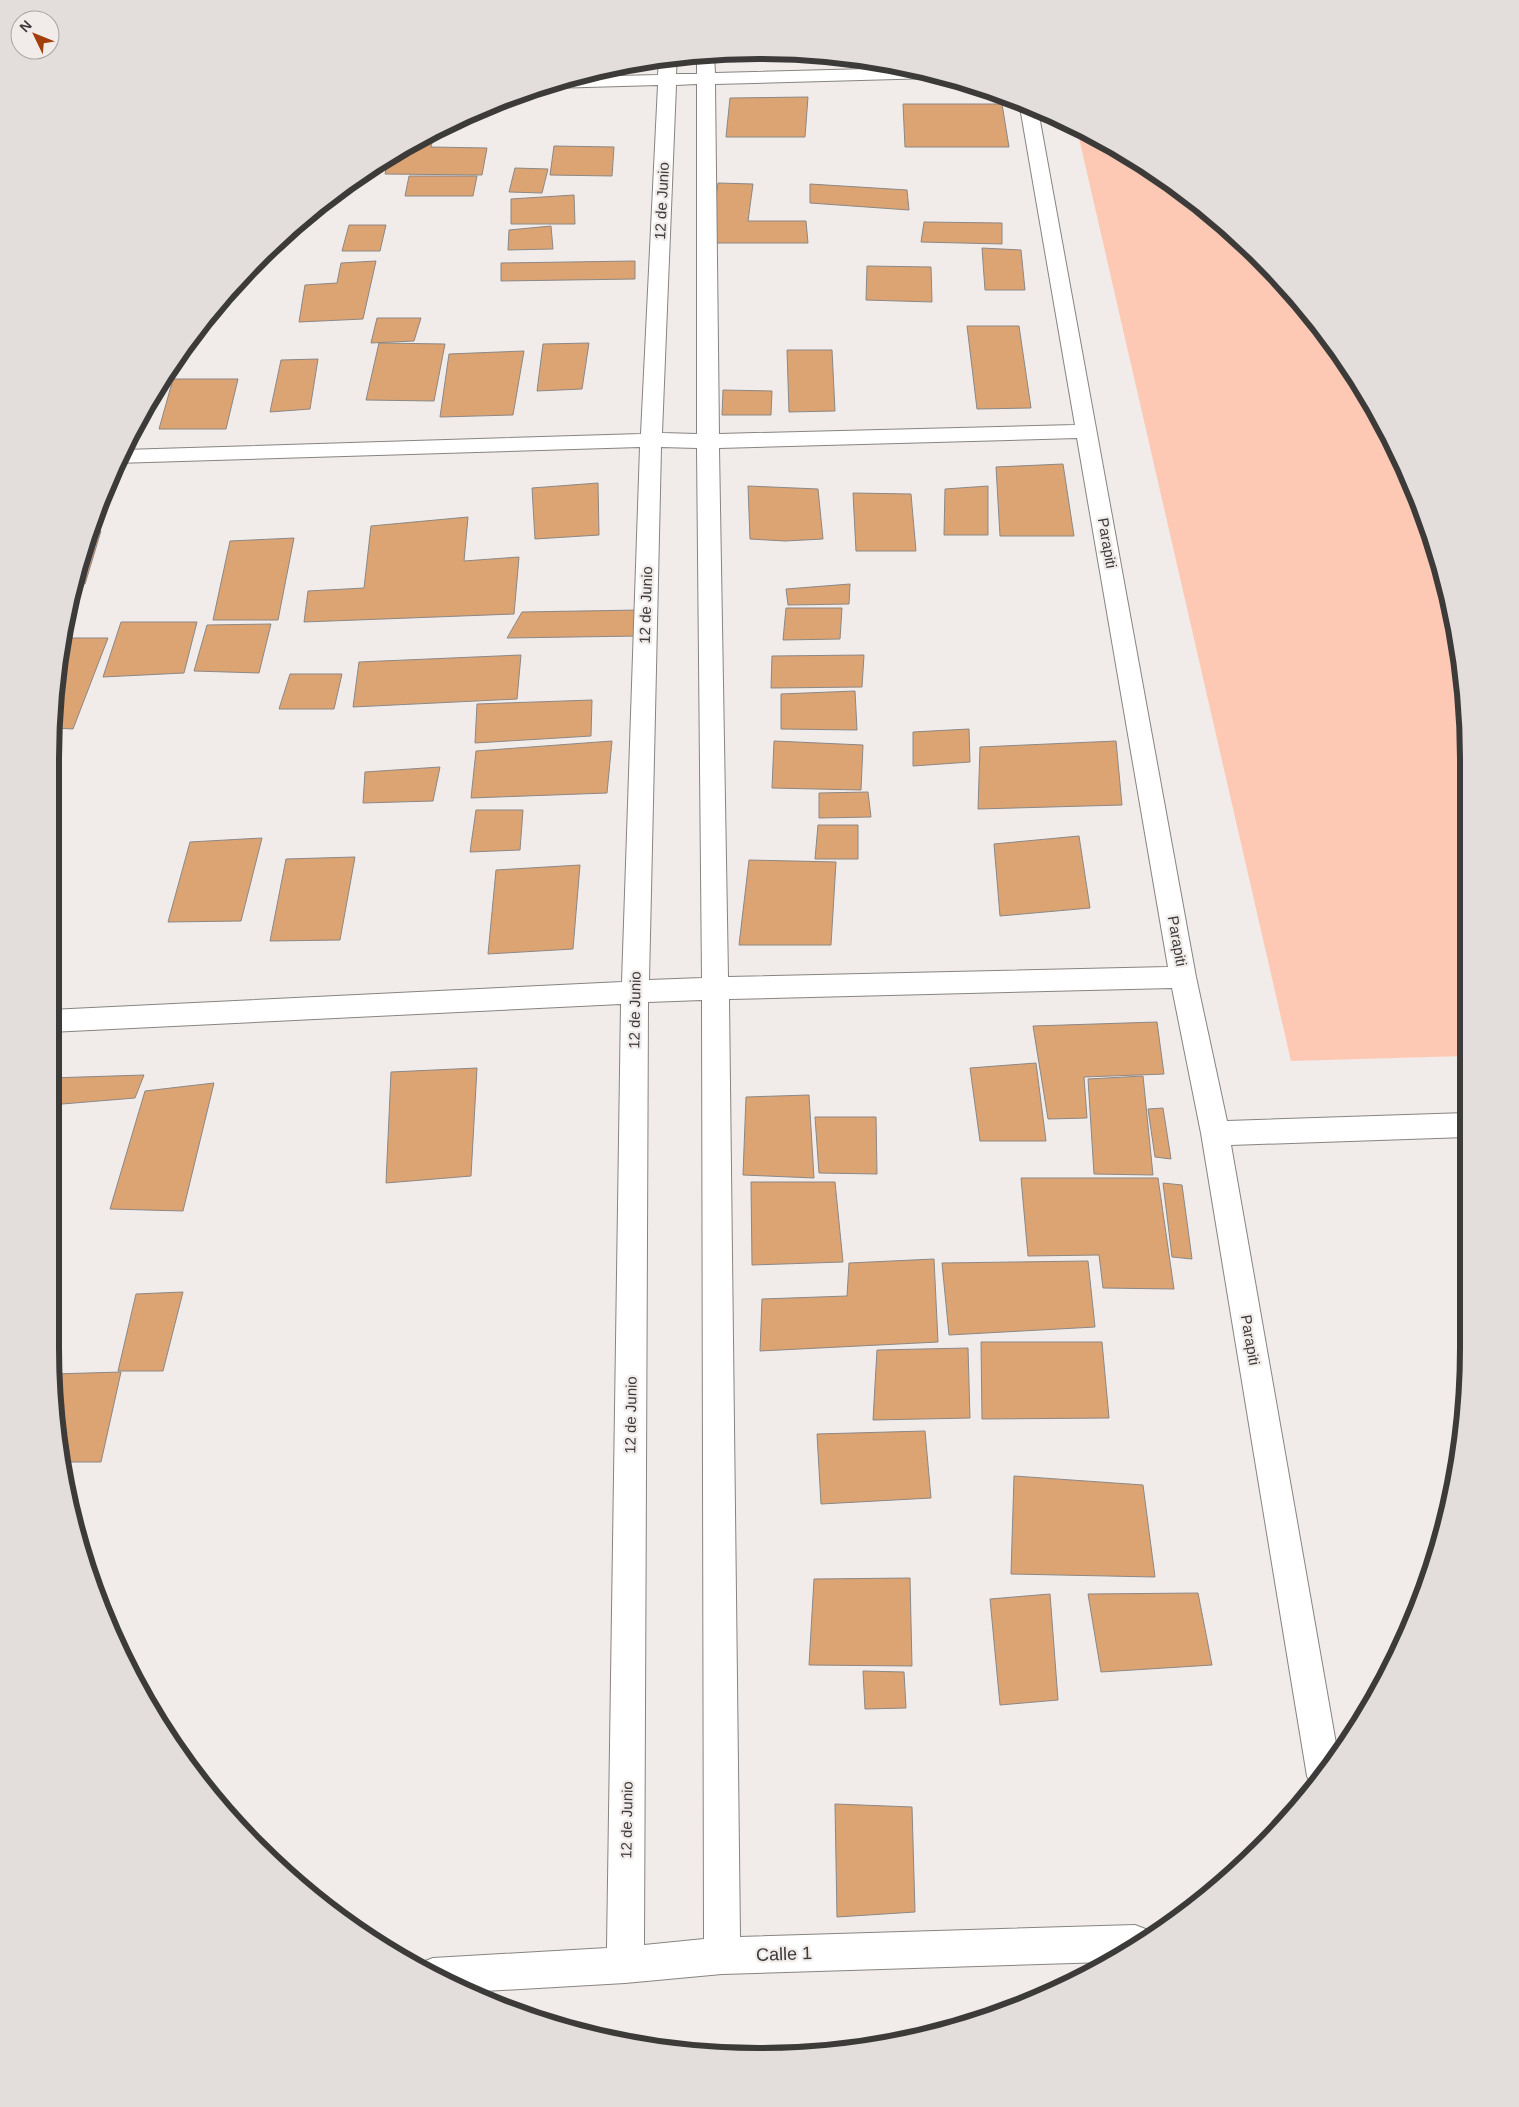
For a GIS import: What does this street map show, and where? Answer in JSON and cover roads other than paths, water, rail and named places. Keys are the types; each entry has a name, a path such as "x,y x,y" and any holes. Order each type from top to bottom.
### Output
{"street":[{"path":"705,66 715,988 722,1956"},
{"path":"608,76 668,68 705,66 888,71"},
{"name":"12 de Junio","path":"625,1965 635,992 651,440 668,68"},
{"name":"Parapiti","path":"1030,113 1183,977 1215,1134 1322,1764"},
{"path":"128,457 651,440 708,442 1087,431"},
{"path":"59,1021 715,988 1183,977"},
{"path":"1215,1134 1460,1125"},
{"name":"Calle 1","path":"448,1975 625,1965 722,1956 1127,1943"}]}
